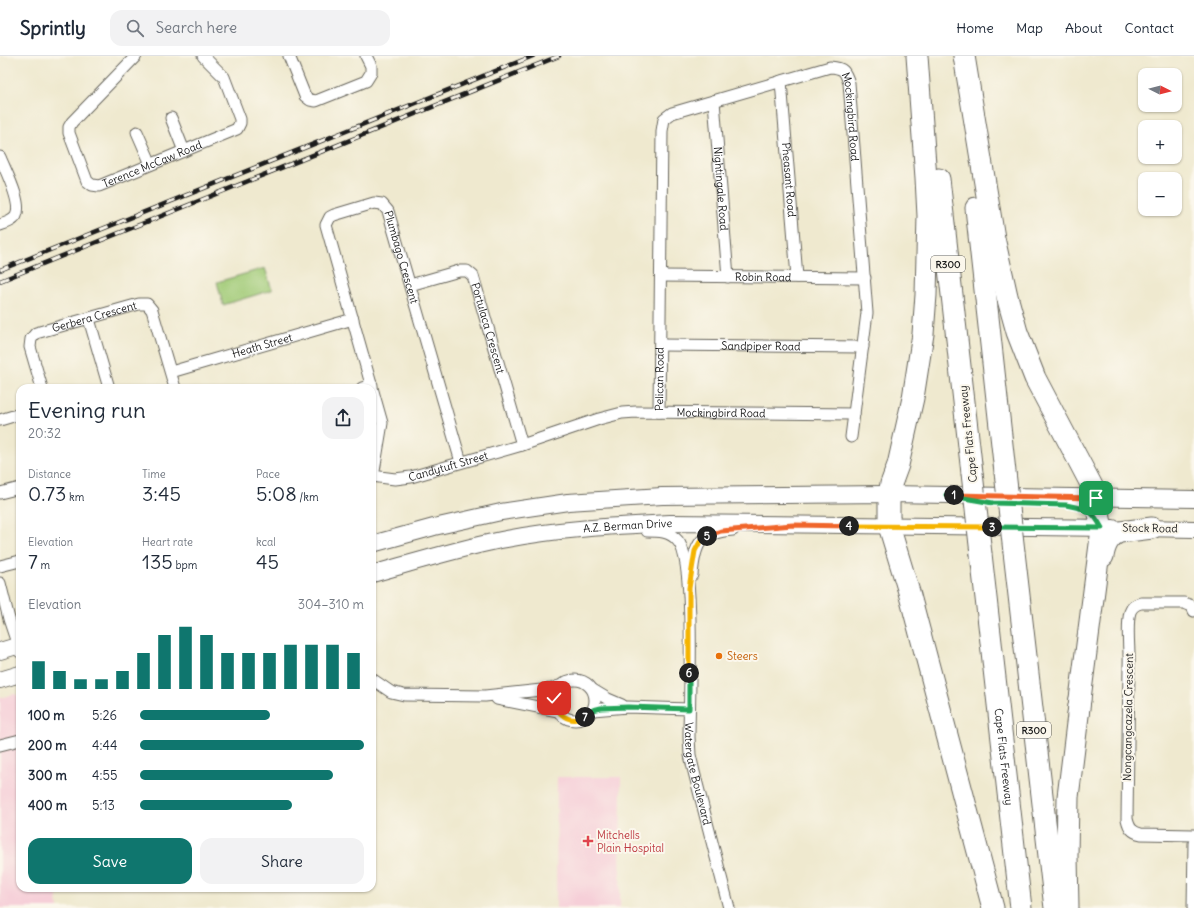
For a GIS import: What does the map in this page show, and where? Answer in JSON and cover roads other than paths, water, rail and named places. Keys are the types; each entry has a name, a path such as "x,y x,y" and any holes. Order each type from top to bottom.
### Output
{"highway":[{"path":"917,56 927,185 928,259 926,295 922,341 914,391 898,464 889,494 889,526 909,592 992,908"},
{"name":"Cape Flats Freeway","path":"925,56 1021,908"},
{"name":"R300","path":"960,56 1005,472 1055,908"},
{"path":"964,56 994,238 1017,332 1035,378 1092,486 1102,528 1068,796 1068,908"},
{"path":"1078,714 1104,547 1108,540 1120,532 1152,528"}],"main road":[{"path":"376,543 434,527 501,512 568,502 662,496 889,494 1194,499"},
{"path":"946,495 993,503 1066,505 1087,509 1094,515 1102,528"},
{"name":"A.Z. Berman Drive","path":"376,573 456,550 501,540 602,526 670,523 889,526"},
{"name":"Stock Road","path":"889,526 1194,529"},
{"path":"0,651 16,648"},
{"path":"0,680 16,675"}],"street":[{"name":"Terence McCaw Road","path":"136,56 72,122 69,127 68,133 87,181 92,185 99,186 235,130 240,123 240,119 224,77 203,56"},
{"path":"289,56 305,96 310,100 316,101 369,79 371,72 366,56"},
{"name":"Mockingbird Road","path":"661,276 662,131 664,119 672,113 830,67 841,69 846,73 849,83 867,313 851,437"},
{"name":"Pheasant Road","path":"781,81 797,277"},
{"name":"Nightingale Road","path":"714,101 728,277"},
{"path":"171,118 184,151"},
{"path":"137,132 151,164"},
{"path":"0,157 17,199 18,209 12,220 0,225"},
{"name":"Plumbago Crescent","path":"366,384 353,319 326,225 330,217 334,215 374,203 386,206 388,211 461,462"},
{"name":"Portulaca Crescent","path":"410,285 459,271 468,272 473,276 522,445"},
{"name":"Robin Road","path":"661,276 865,278"},
{"name":"Pelican Road","path":"522,445 599,419 622,413 660,412 661,276"},
{"name":"Gerbera Crescent","path":"41,384 30,347 31,339 36,333 139,304 147,304 152,310 174,384"},
{"path":"89,319 108,384"},
{"name":"Heath Street","path":"171,372 353,319"},
{"name":"Sandpiper Road","path":"660,345 863,347"},
{"name":"Plumbago Crescent","path":"376,408 382,422 376,459"},
{"name":"Mockingbird Road","path":"660,412 854,414"},
{"path":"0,420 16,415"},
{"name":"Candytuft Street","path":"376,477 402,479 522,445"},
{"path":"0,493 16,489"},
{"name":"Watergate Boulevard","path":"689,588 695,551 701,540 709,534 721,531 793,525"},
{"name":"Watergate Boulevard","path":"602,526 666,533 678,541 683,548 689,588 690,755 729,908"},
{"path":"0,566 16,562"},
{"path":"0,583 16,639"},
{"name":"Nongcangcazela Crescent","path":"1194,611 1192,606 1184,603 1141,603 1136,604 1130,612 1127,819 1128,825 1136,833 1194,835"},
{"path":"376,682 391,692 404,695 485,696 551,689 564,682 577,679 589,684 593,690 595,696 593,710 584,718 577,720 570,720 563,716 558,711 554,698 559,686"},
{"path":"593,690 608,699 628,707"},
{"path":"485,696 558,711"},
{"path":"593,710 628,707 689,709"},
{"path":"0,745 16,741"},
{"path":"1193,903 1194,843"}],"railway":[{"path":"0,270 533,56"},
{"path":"0,281 559,56"}],"place":[{"name":"Steers","path":"719,656"},
{"name":"Mitchells Plain Hospital","path":"588,841"}]}
